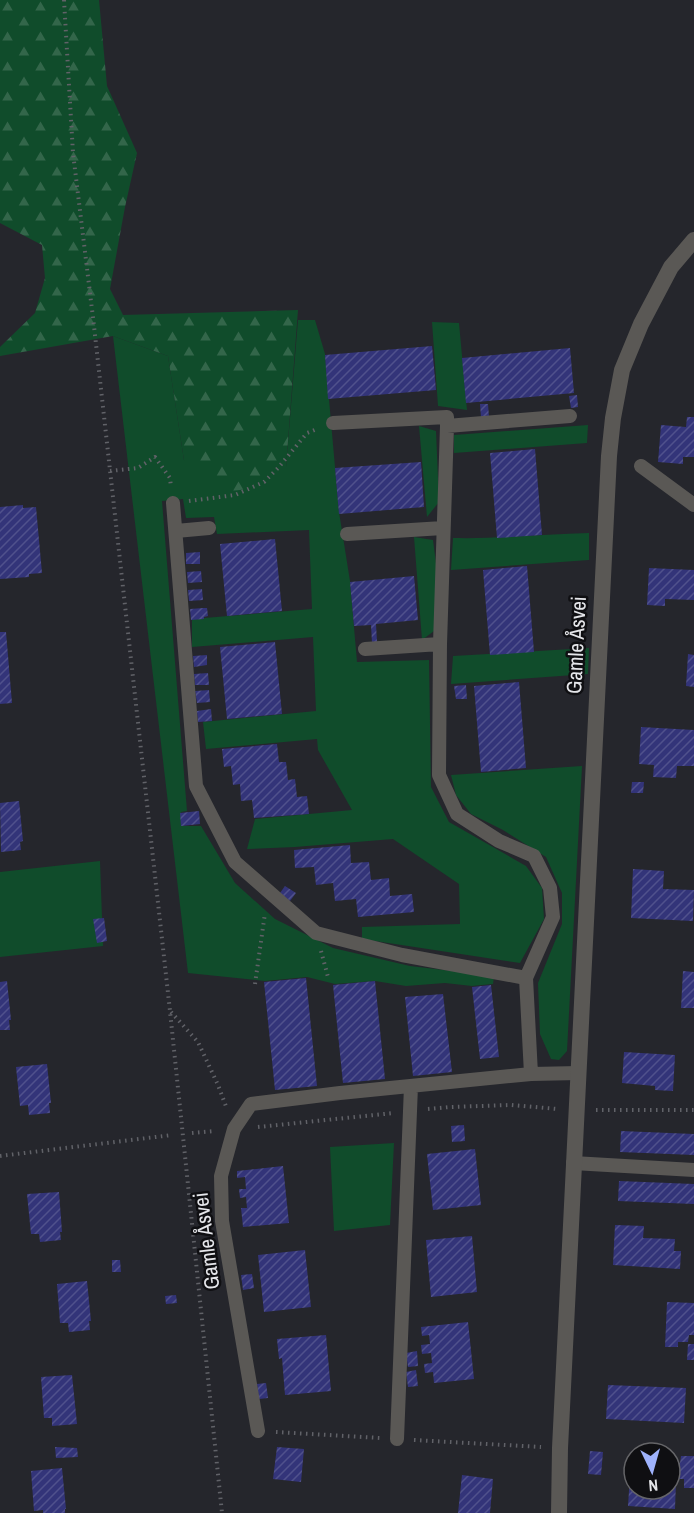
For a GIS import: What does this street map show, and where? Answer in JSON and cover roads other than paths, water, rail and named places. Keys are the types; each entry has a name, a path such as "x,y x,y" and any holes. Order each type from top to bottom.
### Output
{"street":[{"name":"Gamle Åsvei","path":"559,1513 573,1163 605,519 613,417 622,370 641,324 671,267 694,240"}],"lane":[{"path":"447,426 570,416"},
{"path":"333,423 447,417 440,644 439,775 457,814 500,841 534,856 550,888 553,917 526,978 531,1074"},
{"path":"641,466 694,505"},
{"path":"174,503 196,786 235,862 316,933 402,955 526,978"},
{"path":"176,531 209,528"},
{"path":"347,534 443,528"},
{"path":"365,649 440,644"},
{"name":"Gamle Åsvei","path":"258,1431 222,1221 221,1176 234,1129 250,1104 531,1074 579,1073"},
{"path":"397,1439 411,1086"},
{"path":"573,1163 694,1170"}]}
